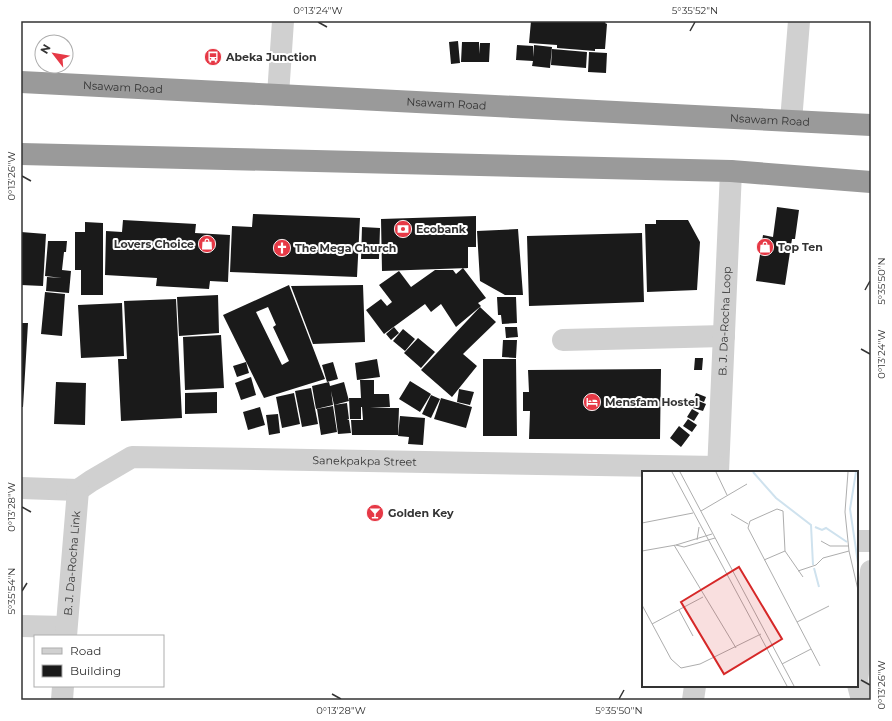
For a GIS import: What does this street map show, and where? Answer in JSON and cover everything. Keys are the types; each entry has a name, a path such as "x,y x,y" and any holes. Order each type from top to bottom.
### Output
{"highway":[{"name":"Nsawam Road","path":"21,82 871,125"},
{"path":"21,154 732,171 871,182"}],"street":[{"path":"278,95 283,21"},
{"path":"791,121 799,21"},
{"name":"B. J. Da-Rocha Loop","path":"718,470 732,171"},
{"path":"563,340 724,336"},
{"name":"Sanekpakpa Street","path":"78,490 132,457 718,470"},
{"path":"21,488 78,490"},
{"name":"B. J. Da-Rocha Link","path":"66,631 78,490"},
{"path":"858,541 871,541"},
{"path":"858,673 871,571"},
{"path":"21,626 66,631"},
{"path":"858,685 862,700"},
{"path":"62,700 63,687"},
{"path":"693,700 695,687"}],"building":[{"path":"531,21 606,21 605,49 595,49 595,51 557,48 557,45 529,43"},
{"path":"458,41 460,63 451,64 449,42"},
{"path":"462,42 479,42 479,54 480,43 490,43 489,62 461,62"},
{"path":"517,45 533,46 533,57 534,45 552,47 550,68 532,66 533,61 516,60"},
{"path":"552,49 587,52 586,68 551,65"},
{"path":"589,52 607,53 606,73 588,72"},
{"path":"777,207 799,210 795,239 792,239 785,285 756,281 763,235 773,237"},
{"path":"253,214 360,218 357,277 230,272 232,226 252,227"},
{"path":"476,216 476,247 468,247 468,268 382,271 381,219"},
{"path":"123,220 196,224 195,233 230,235 228,282 210,281 209,289 156,286 157,278 105,275 106,231 122,232"},
{"path":"656,220 688,220 700,242 697,290 647,292 645,224 656,224"},
{"path":"85,222 103,223 103,295 81,295 81,270 75,270 75,232 85,232"},
{"path":"362,227 380,228 379,259 361,259"},
{"path":"518,229 523,295 505,295 480,281 477,231"},
{"path":"21,232 46,234 43,286 21,285"},
{"path":"642,233 644,302 529,306 527,236"},
{"path":"48,241 67,241 62,270 71,271 69,293 46,291 47,277 62,278 45,276"},
{"path":"463,268 486,298 478,303 481,306 456,327 441,304 431,312 425,304 384,334 366,310 381,299 387,306 392,302 379,285 399,271 411,287 435,270 453,270 456,274"},
{"path":"289,285 325,379 264,398 223,315","holes":["268,307 276,325 273,327 289,361 282,365 256,312"]},
{"path":"363,285 365,342 313,344 291,286"},
{"path":"45,292 65,294 62,336 41,334"},
{"path":"218,295 219,333 179,336 177,297"},
{"path":"497,297 516,297 517,323 502,324 501,315 498,315"},
{"path":"176,299 182,418 121,421 118,359 127,359 124,301"},
{"path":"122,303 124,356 81,358 78,305"},
{"path":"480,307 496,322 463,354 477,366 452,397 421,370"},
{"path":"21,323 28,323 23,407 21,407"},
{"path":"394,327 399,333 391,340 386,334"},
{"path":"505,327 517,327 518,337 506,338"},
{"path":"403,329 415,339 405,351 393,341"},
{"path":"221,335 224,388 185,390 183,337"},
{"path":"418,338 435,352 421,368 404,353"},
{"path":"503,340 517,340 516,358 502,357"},
{"path":"695,358 703,358 702,370 694,370"},
{"path":"377,359 380,377 357,380 355,363"},
{"path":"483,359 516,359 517,436 483,436"},
{"path":"246,362 249,373 237,377 233,366"},
{"path":"333,362 338,379 327,382 322,365"},
{"name":"Mensfam Hostel","path":"661,369 660,439 529,439 530,411 523,411 523,392 529,392 528,370"},
{"path":"251,377 256,395 241,400 235,383"},
{"path":"360,380 374,380 374,394 389,394 390,407 370,408 399,408 398,435 352,435 351,420 363,420 362,407 361,419 350,419 349,398 361,398"},
{"path":"410,381 431,394 420,412 399,399"},
{"path":"56,382 86,383 85,425 54,424"},
{"path":"329,382 330,386 344,382 349,401 334,405 331,391 333,405 316,409 312,386"},
{"path":"311,388 318,424 302,427 295,391"},
{"path":"459,389 474,392 470,405 457,402"},
{"path":"217,392 217,413 185,414 185,393"},
{"path":"294,393 300,424 282,428 276,397"},
{"path":"696,393 706,397 704,402 694,398"},
{"path":"431,395 440,399 431,418 422,414"},
{"path":"441,398 472,407 466,428 434,419"},
{"path":"696,400 706,404 703,411 693,408"},
{"path":"347,403 349,419 347,420 349,420 351,433 338,434 334,405"},
{"path":"333,406 337,432 321,435 317,409"},
{"path":"260,407 265,425 248,430 243,412"},
{"path":"692,409 699,413 694,421 687,417"},
{"path":"278,414 280,433 269,435 266,415"},
{"path":"400,416 425,418 423,445 408,444 409,437 398,436"},
{"path":"688,419 697,425 692,432 683,426"},
{"path":"679,426 690,435 681,447 670,438"}],"place":[{"name":"Abeka Junction","path":"213,57"},
{"name":"Ecobank","path":"403,229"},
{"name":"Lovers Choice","path":"207,244"},
{"name":"Top Ten","path":"765,247"},
{"name":"The Mega Church","path":"282,248"},
{"name":"Mensfam Hostel","path":"592,402"},
{"name":"Golden Key","path":"375,513"}]}
